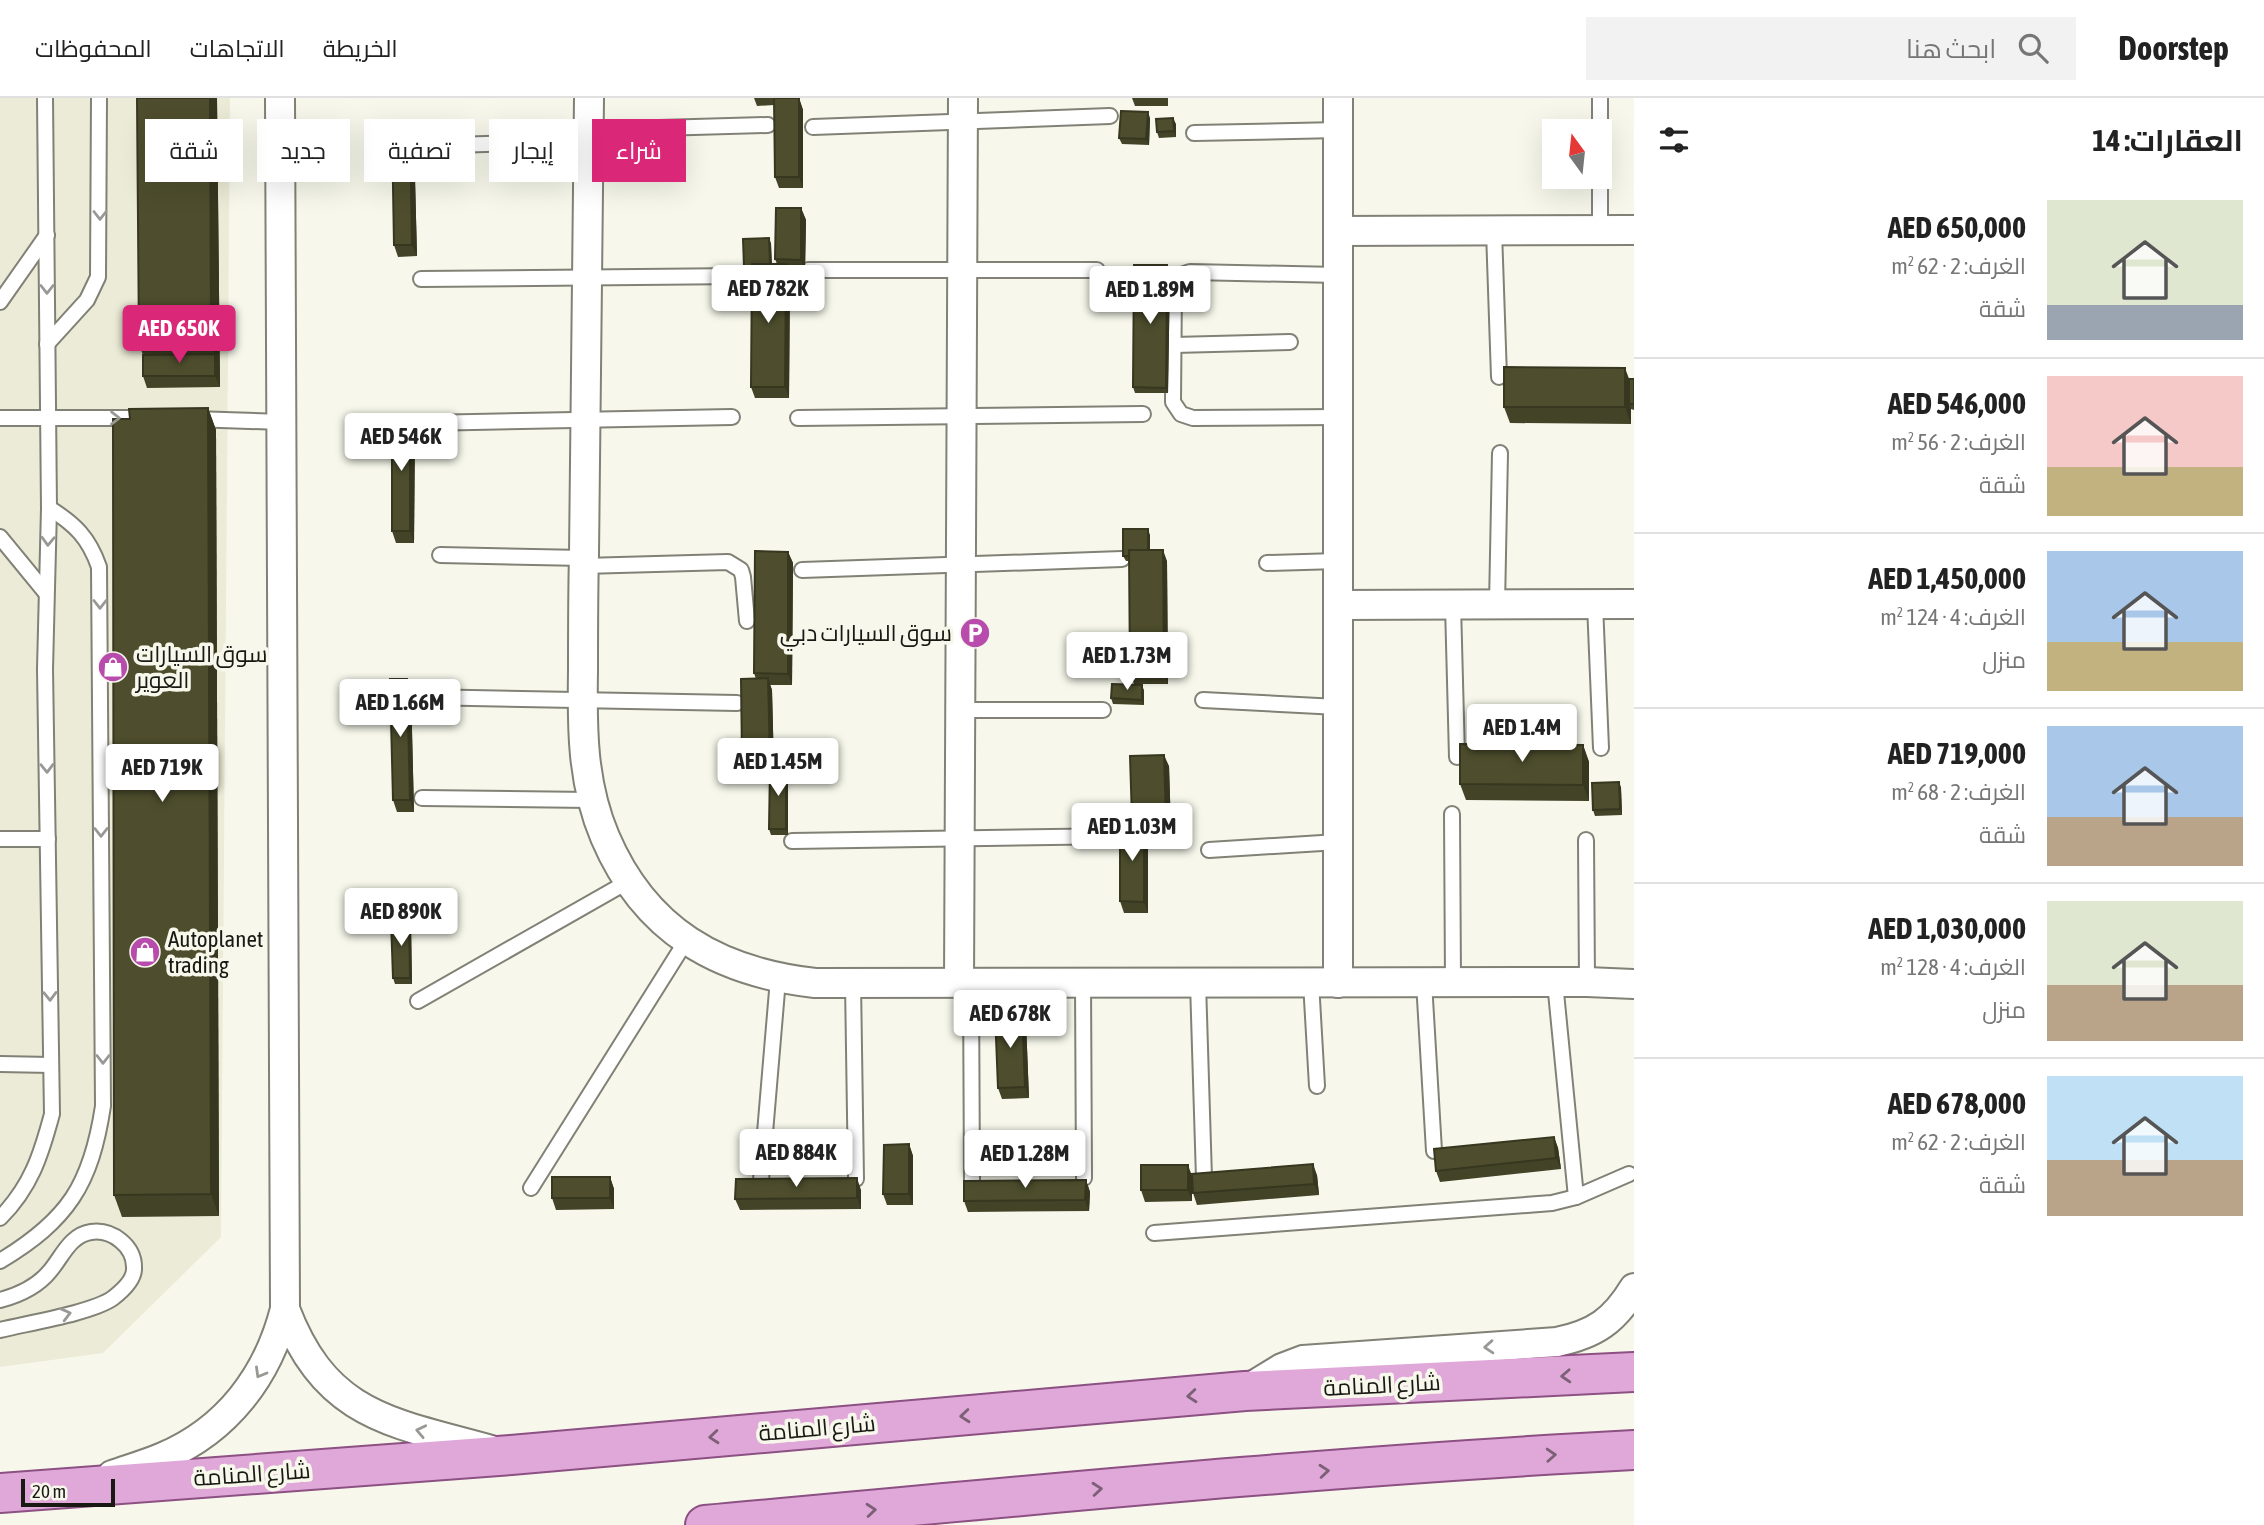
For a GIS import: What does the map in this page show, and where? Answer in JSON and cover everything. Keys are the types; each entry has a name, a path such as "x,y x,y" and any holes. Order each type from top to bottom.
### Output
{"main road":[{"name":"شارع المنامة","path":"0,1493 511,1455 1245,1391 1634,1372"},
{"path":"705,1525 1148,1485 1501,1457 1634,1450"}],"street":[{"path":"80,1486 163,1457 195,1440 225,1418 257,1380 278,1334 285,1310 280,98"},
{"path":"589,98 583,562 585,767 591,800 605,839 629,881 651,908 685,941 744,970 778,979 815,983 1634,984"},
{"path":"1325,982 1338,842 1338,98"},
{"path":"962,110 960,839 965,983"},
{"path":"1338,231 1634,230"},
{"path":"1338,605 1634,604"},
{"path":"1245,1391 1282,1368 1303,1360 1557,1342 1581,1337 1602,1325 1620,1309 1634,1288"},
{"path":"285,1310 294,1335 307,1358 324,1379 364,1410 408,1429 511,1455"}],"lane":[{"path":"0,1218 16,1202 39,1160 52,1114 46,593 49,508 45,98"},
{"path":"47,344 87,300 99,276 99,98"},
{"path":"1600,98 1600,230"},
{"path":"813,127 962,110 1110,116"},
{"path":"475,142 768,125"},
{"path":"1194,133 1339,130"},
{"path":"1494,231 1499,377"},
{"path":"0,302 47,235"},
{"path":"808,270 1097,271"},
{"path":"1338,275 1183,272 1178,275 1174,285 1176,409 1186,417 1338,417"},
{"path":"421,279 743,276"},
{"path":"1174,345 1290,342"},
{"path":"798,418 1143,414"},
{"path":"424,423 732,417"},
{"path":"0,418 156,418"},
{"path":"184,419 282,422"},
{"path":"1497,605 1500,453"},
{"path":"0,1261 32,1242 61,1214 83,1182 97,1145 103,1106 99,567 93,549 83,534 49,508"},
{"path":"0,537 46,593"},
{"path":"440,555 583,562 728,562 741,570 747,621"},
{"path":"802,570 1122,559"},
{"path":"1267,563 1338,561"},
{"path":"1595,604 1601,748"},
{"path":"1453,605 1457,757"},
{"path":"420,697 737,703"},
{"path":"1203,700 1338,707"},
{"path":"961,710 1104,710"},
{"path":"422,798 591,800"},
{"path":"1452,814 1453,982"},
{"path":"792,841 1122,836"},
{"path":"0,839 48,839"},
{"path":"1586,840 1587,982"},
{"path":"1209,850 1338,842"},
{"path":"418,1001 629,881"},
{"path":"531,1188 685,941"},
{"path":"761,1180 778,979"},
{"path":"1317,1086 1325,982"},
{"path":"1424,982 1434,1151"},
{"path":"1555,982 1576,1197"},
{"path":"853,983 856,1179"},
{"path":"965,983 972,1182"},
{"path":"1083,983 1084,1178"},
{"path":"1198,983 1204,1178"},
{"path":"0,1064 51,1066"},
{"path":"1154,1233 1530,1205 1576,1197 1629,1174"},
{"path":"0,1300 30,1289 49,1273 74,1239 89,1232 106,1232 121,1240 131,1253 134,1269 129,1283 111,1299 89,1308 0,1330"}],"shaded area":[{"name":"سوق السيارات العوير","path":"0,98 230,98 230,119 145,119 145,182 229,182 221,1237 103,1353 0,1367"}],"building":[{"path":"137,98 210,98 210,119 145,119 145,182 210,182 211,344 139,344"},
{"path":"774,98 799,98 799,177 775,177"},
{"path":"1121,111 1148,112 1146,139 1119,138"},
{"path":"1173,118 1174,131 1157,132 1156,119"},
{"path":"393,182 411,182 412,245 394,245"},
{"path":"776,208 801,208 801,260 775,259"},
{"path":"769,238 770,264 744,267 743,239"},
{"path":"752,264 786,264 785,387 751,387"},
{"path":"1134,265 1167,265 1166,388 1133,387"},
{"path":"215,354 215,376 143,376 143,355"},
{"path":"1504,367 1625,368 1625,407 1504,407"},
{"path":"1629,379 1634,379 1634,404 1629,404"},
{"path":"208,408 211,1194 114,1195 113,419 130,419 129,409"},
{"path":"392,415 410,415 410,531 392,531"},
{"path":"1123,529 1148,529 1148,550 1129,550 1129,556 1123,556"},
{"path":"1129,550 1163,550 1164,672 1130,673"},
{"path":"755,551 788,552 788,674 754,673"},
{"path":"768,678 770,757 742,758 741,679"},
{"path":"390,679 407,679 410,800 393,800"},
{"path":"1112,684 1142,685 1142,700 1111,698"},
{"path":"1460,744 1583,745 1583,785 1460,784"},
{"path":"1164,755 1166,818 1132,819 1130,756"},
{"path":"770,767 786,767 786,829 769,829"},
{"path":"1619,782 1620,809 1593,810 1592,783"},
{"path":"1120,825 1144,825 1144,902 1120,901"},
{"path":"409,919 410,978 393,978 391,920"},
{"path":"1022,1011 1025,1087 998,1088 995,1012"},
{"path":"1554,1137 1556,1158 1436,1171 1434,1149"},
{"path":"909,1144 909,1194 883,1194 884,1145"},
{"path":"1313,1164 1314,1184 1193,1193 1192,1174"},
{"path":"1141,1165 1188,1165 1188,1190 1141,1190"},
{"path":"552,1177 610,1177 610,1198 552,1198"},
{"path":"857,1178 857,1198 735,1199 736,1179"},
{"path":"1086,1180 1085,1200 964,1201 964,1181"}],"place":[{"name":"سوق السيارات دبي","path":"975,633"},
{"name":"سوق السيارات العوير","path":"113,667"},
{"name":"Autoplanet trading","path":"145,952"}]}
